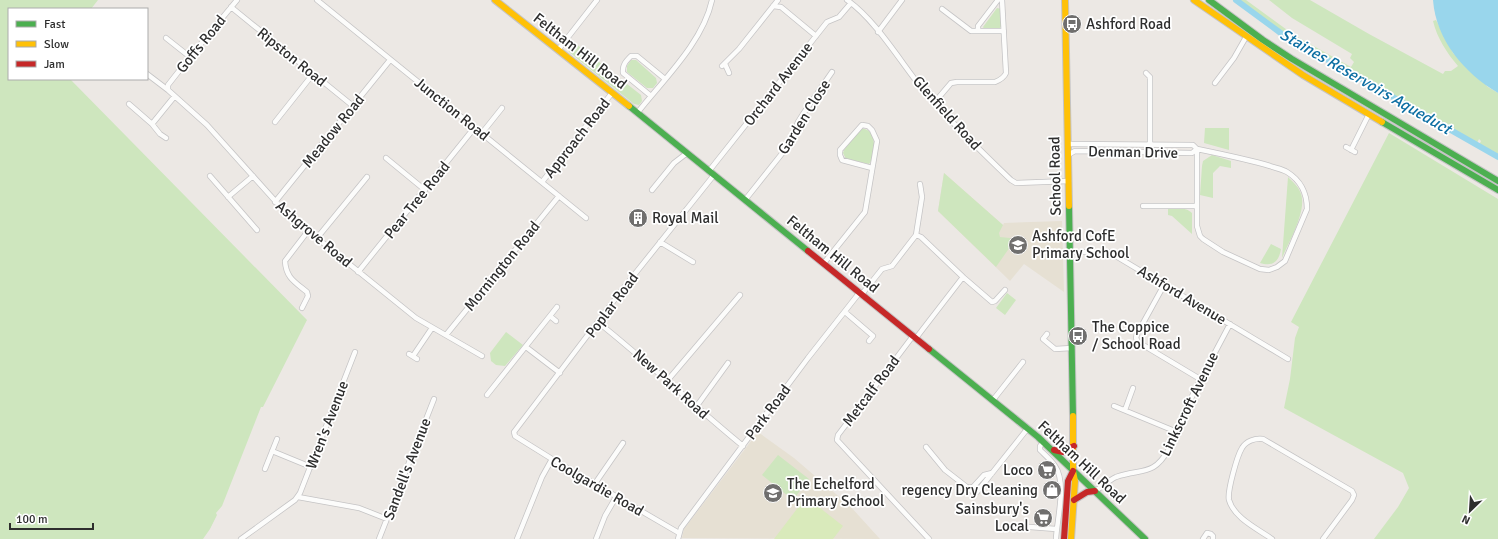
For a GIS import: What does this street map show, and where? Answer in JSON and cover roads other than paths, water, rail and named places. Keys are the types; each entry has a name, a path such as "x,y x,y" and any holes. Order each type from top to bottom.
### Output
{"main road":[{"name":"Feltham Hill Road","path":"495,0 632,109 638,112 643,118 1028,428 1145,539"},
{"name":"School Road","path":"1065,0 1074,446 1073,470"},
{"path":"1194,0 1303,75 1498,190"},
{"path":"1209,0 1263,40 1292,59 1498,181"},
{"path":"1050,448 1063,452 1074,446"},
{"path":"1070,539 1075,481 1073,470"},
{"path":"1064,539 1068,481 1073,470"},
{"path":"1074,500 1087,492 1095,491"}],"street":[{"name":"Goffs Road","path":"168,90 168,85 237,0"},
{"name":"Junction Road","path":"317,0 586,218"},
{"path":"558,50 597,0"},
{"path":"638,112 696,38 712,0"},
{"path":"729,73 723,65 739,49 778,0"},
{"path":"878,32 902,0"},
{"path":"978,31 978,26 998,0"},
{"path":"934,103 951,84 957,82 995,82 1004,77 1006,73 1002,0"},
{"name":"Glenfield Road","path":"849,1 863,14 955,127 1011,180 1016,182 1068,181"},
{"name":"Orchard Avenue","path":"712,173 827,22 839,17 844,12 849,1"},
{"path":"773,6 781,7 816,36"},
{"name":"Ripston Road","path":"231,7 353,106"},
{"path":"942,10 970,31 1004,31"},
{"path":"1215,82 1234,58 1246,37"},
{"path":"166,38 190,57"},
{"path":"651,96 623,73 623,68 626,61 631,56 637,56 665,79"},
{"name":"Meadow Road","path":"275,202 390,60"},
{"name":"Garden Close","path":"745,200 792,141 798,122 832,72"},
{"path":"1146,73 1150,77 1150,152"},
{"path":"275,122 313,74"},
{"name":"Ashgrove Road","path":"148,75 168,90 207,125 286,213 416,318 482,356"},
{"name":"Approach Road","path":"542,182 612,93"},
{"path":"152,124 174,96"},
{"path":"129,104 166,138"},
{"path":"482,133 502,108"},
{"path":"1346,147 1353,151 1369,114"},
{"path":"824,264 865,212 877,141 872,130 868,126 862,125 840,150 840,155 842,160 872,168"},
{"name":"Pear Tree Road","path":"358,272 475,127"},
{"name":"Denman Drive","path":"1068,144 1193,145 1197,148 1256,162 1286,171 1298,181 1304,191 1307,201 1307,209 1285,261 1277,267 1269,270 1260,269 1223,252 1200,236 1197,226 1197,148"},
{"name":"Denman Drive","path":"1068,155 1075,151 1192,153 1197,148"},
{"path":"652,190 674,163 687,153"},
{"path":"386,158 425,190"},
{"name":"Poplar Road","path":"517,437 514,434 515,430 712,173"},
{"path":"210,176 257,230"},
{"path":"228,197 253,176"},
{"path":"317,238 367,177"},
{"path":"920,184 922,197 916,235 921,237 992,302 995,301 1005,290"},
{"name":"Mornington Road","path":"446,335 559,196"},
{"path":"1143,206 1197,206"},
{"path":"302,308 308,296 307,292 290,278 286,267 286,261 308,231"},
{"name":"Park Road","path":"679,533 681,528 808,358 882,269 892,266 916,235"},
{"path":"660,242 693,262"},
{"name":"Ashford Avenue","path":"1070,252 1109,252 1288,359"},
{"path":"915,337 963,277"},
{"path":"1164,285 1136,338 1138,342 1200,379"},
{"path":"667,381 740,295"},
{"path":"487,395 557,307"},
{"path":"845,312 873,336 869,341"},
{"path":"550,316 556,321"},
{"name":"New Park Road","path":"598,323 633,350 742,446"},
{"name":"Linkscroft Avenue","path":"1095,491 1114,478 1154,468 1163,460 1169,450 1200,379 1230,324"},
{"path":"413,357 432,328"},
{"path":"1047,334 1043,340 1055,349 1072,348"},
{"name":"Metcalf Road","path":"915,337 838,435 837,440 925,538"},
{"path":"526,346 560,373"},
{"name":"Wren's Avenue","path":"298,497 355,352"},
{"path":"993,400 1022,362"},
{"path":"696,407 728,363"},
{"path":"1125,410 1133,388"},
{"name":"Sandell's Avenue","path":"379,539 434,399"},
{"path":"1114,406 1177,432"},
{"path":"926,447 945,470 967,488 973,487 984,475 992,473 1028,428"},
{"name":"Coolgardie Road","path":"517,437 679,533"},
{"path":"1272,539 1237,513 1229,500 1229,490 1239,454 1248,442 1256,438 1263,439 1352,491 1354,495 1352,500 1323,539"},
{"path":"265,469 277,439"},
{"path":"1044,442 1040,446 1040,450 1055,465 1059,473 1061,487 1056,539"},
{"path":"594,484 623,443"},
{"path":"272,451 311,467"},
{"path":"517,539 542,477 552,459"},
{"path":"241,539 298,497 359,508 387,519"},
{"path":"596,539 605,516 616,497"},
{"path":"1017,526 1056,529"},
{"path":"678,539 679,533"},
{"path":"1203,539 1207,533 1214,536 1213,539"}],"water":[{"path":"1433,0 1498,0 1498,93 1474,76 1454,54 1440,29 1435,15"}],"waterway":[{"name":"Staines Reservoirs Aqueduct","path":"1236,0 1282,34 1498,157"}],"place":[{"name":"Ashford Road","path":"1072,24"},
{"name":"Royal Mail","path":"638,218"},
{"name":"Ashford CofE Primary School","path":"1018,245"},
{"name":"The Coppice / School Road","path":"1078,336"},
{"name":"Loco","path":"1047,470"},
{"name":"regency Dry Cleaning","path":"1052,490"},
{"name":"The Echelford Primary School","path":"773,493"},
{"name":"Sainsbury's Local","path":"1043,518"}]}
